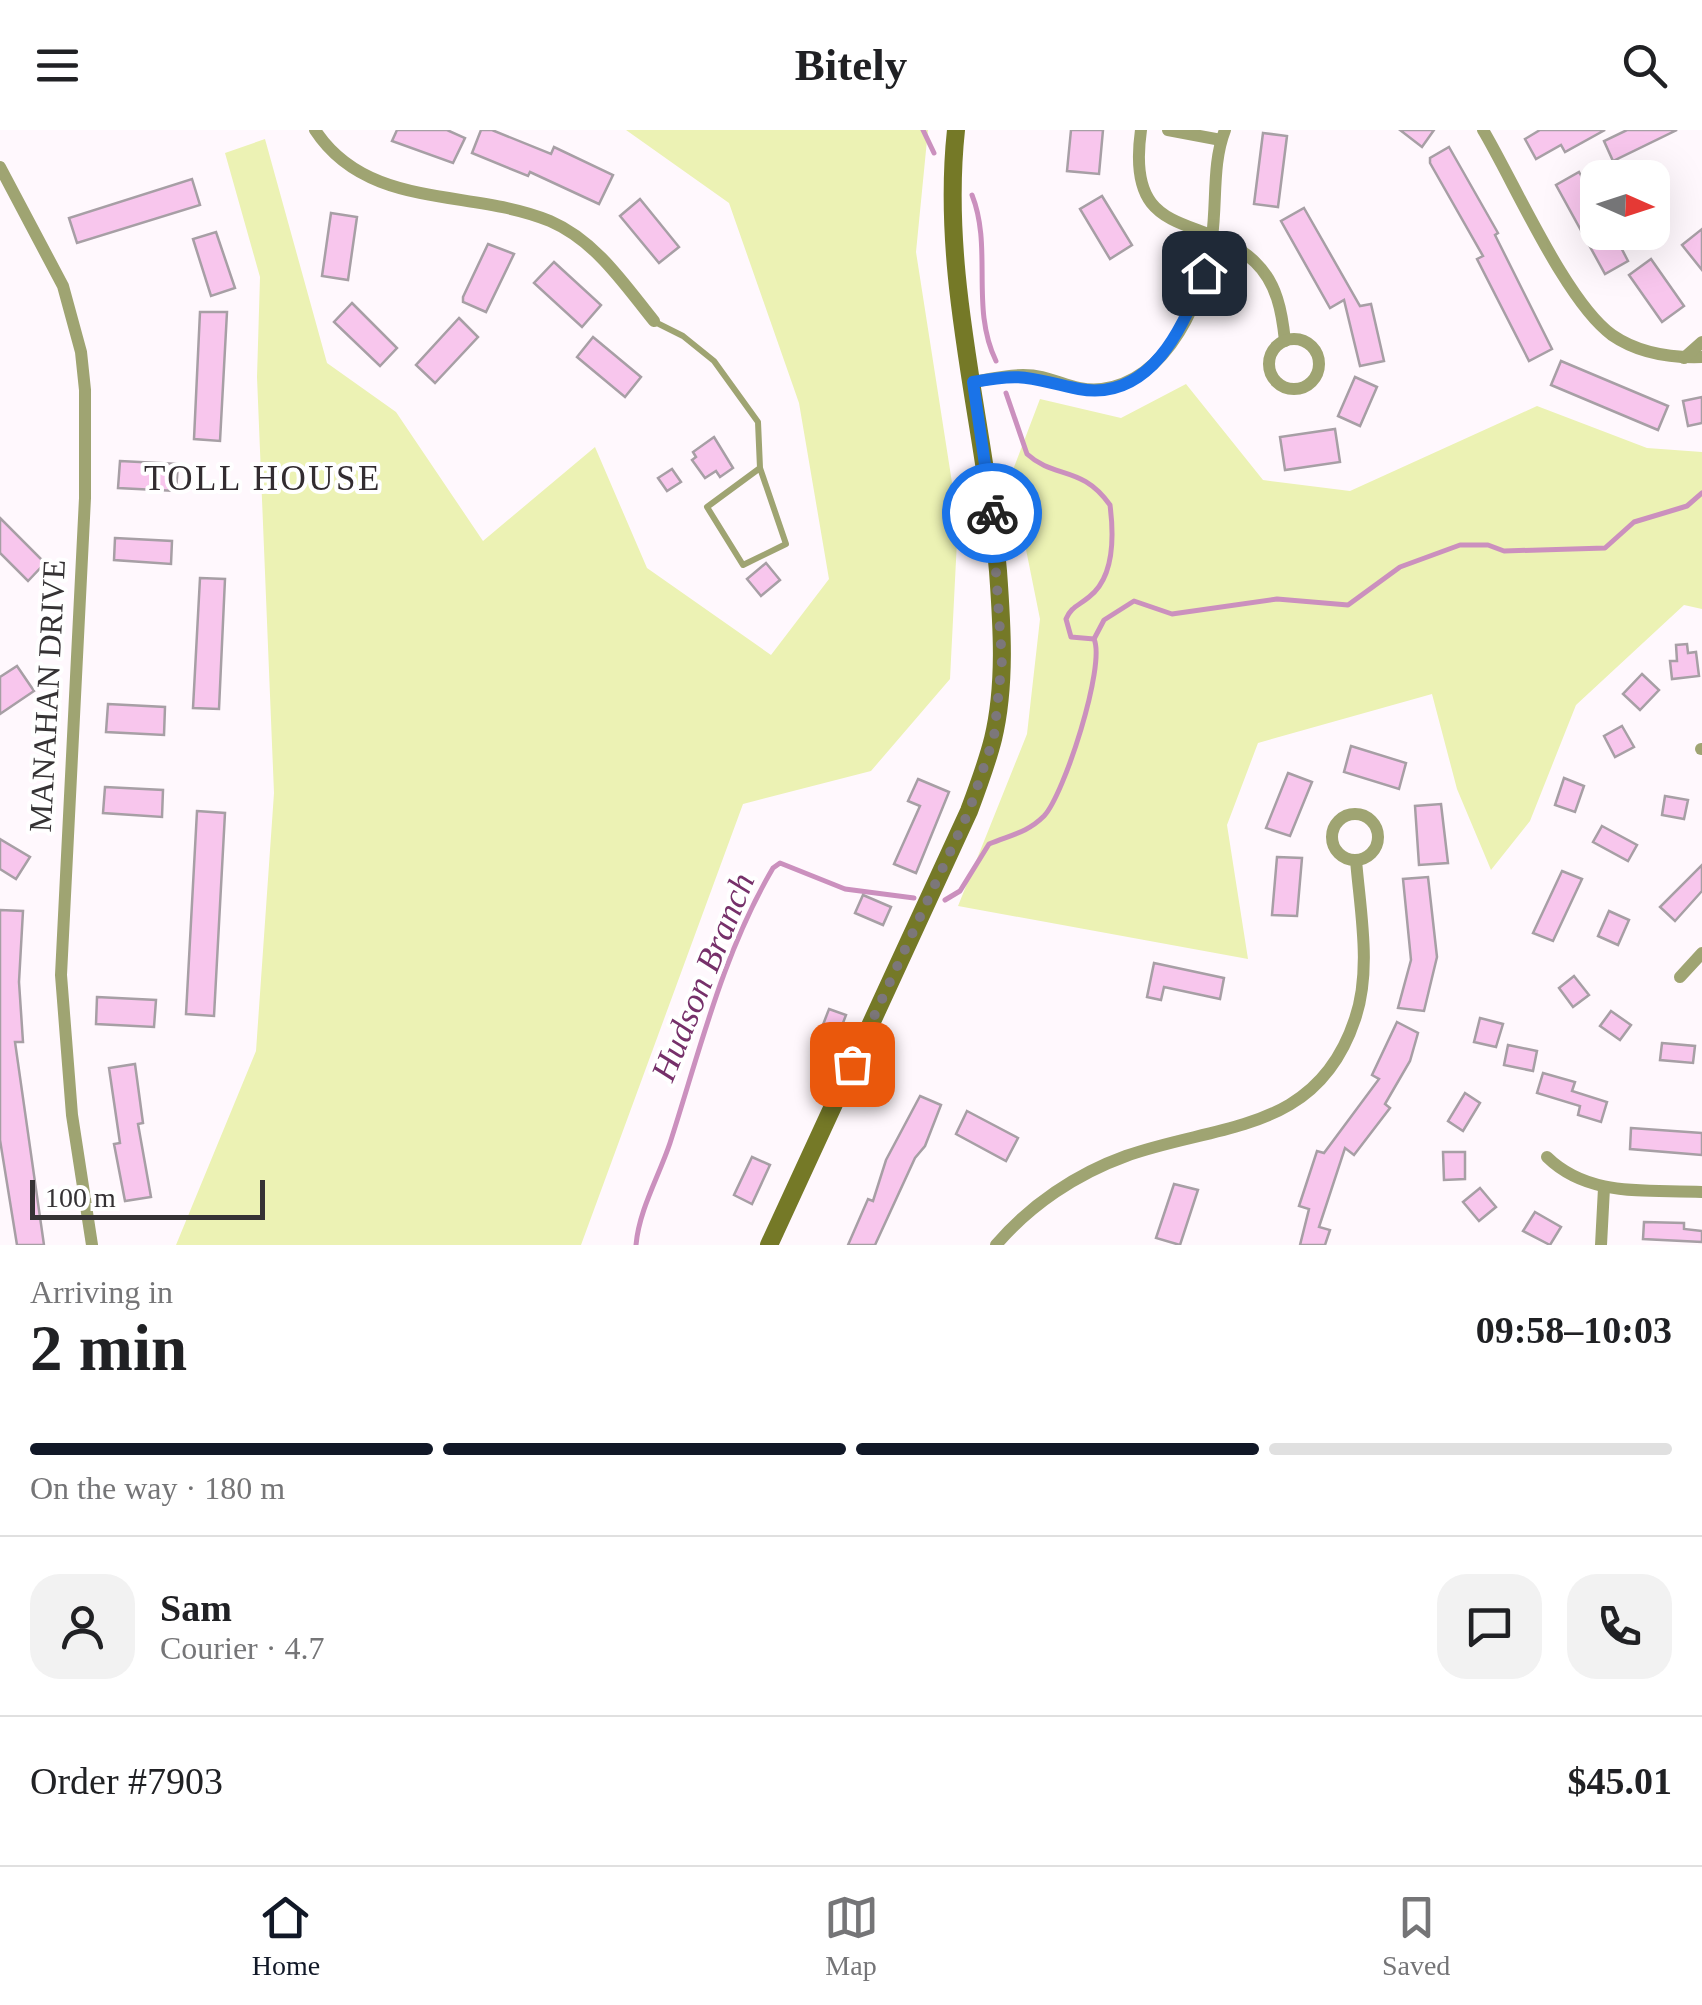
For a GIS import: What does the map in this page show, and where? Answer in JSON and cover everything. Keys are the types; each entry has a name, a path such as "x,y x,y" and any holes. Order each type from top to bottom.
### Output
{"main road":[{"path":"768,1245 969,811 994,737 1002,660 1000,596 953,228 956,130"}],"street":[{"path":"314,130 347,166 368,178 396,188 524,212 553,222 600,255 654,322"},
{"path":"1141,130 1138,153 1150,200 1165,218 1254,260 1275,289 1285,340"},
{"path":"973,382 1024,375 1083,390 1138,378 1161,356 1185,320 1212,239 1223,135 1168,130"},
{"path":"1483,130 1594,317 1632,345 1684,358 1702,357"},
{"name":"MANAHAN DRIVE","path":"0,167 63,286 85,390 85,498 61,976 72,1115 92,1245"},
{"path":"1684,358 1702,342"},
{"path":"996,1245 1018,1219 1090,1172 1160,1146 1244,1127 1281,1110 1306,1092 1344,1045 1356,1017 1362,949 1356,860"},
{"path":"1680,977 1702,953"},
{"path":"1547,1157 1564,1174 1604,1188 1702,1192"},
{"path":"1601,1245 1604,1188"}],"lane":[{"path":"654,322 702,349 758,422 760,468 786,544 743,565 707,507 760,468"}],"green space":[{"path":"626,130 928,130 916,252 958,521 950,679 871,771 743,804 581,1245 176,1245 256,1051 274,793 257,377 260,277 225,153 265,139 327,363 396,412 483,541 595,447 647,568 771,655 829,579 799,403 729,203"},
{"path":"1186,384 1263,480 1350,491 1537,406 1647,448 1702,452 1702,609 1684,605 1576,705 1530,821 1491,870 1457,789 1432,694 1258,743 1227,825 1248,959 958,906 1027,734 1040,619 1011,475 1040,399 1121,418"}],"building":[{"path":"397,130 447,130 465,138 453,163 392,141"},
{"path":"481,130 492,130 551,154 554,147 613,175 599,204 530,172 528,176 472,153"},
{"path":"1071,130 1103,130 1099,174 1067,171"},
{"path":"1400,130 1434,130 1422,147"},
{"path":"1540,130 1605,130 1565,152 1561,145 1536,159 1525,139"},
{"path":"1627,130 1677,130 1615,160 1604,141"},
{"path":"1263,133 1287,136 1278,207 1254,204"},
{"path":"1449,147 1498,233 1495,235 1552,349 1529,361 1477,259 1483,256 1430,163 1430,158"},
{"path":"1580,174 1580,229 1556,185"},
{"path":"192,179 200,205 77,243 69,218"},
{"path":"1102,196 1132,245 1110,259 1080,209"},
{"path":"640,199 679,247 659,263 620,216"},
{"path":"1304,208 1360,306 1371,304 1384,361 1360,366 1344,300 1330,308 1281,221"},
{"path":"331,213 357,217 348,280 322,276"},
{"path":"1702,229 1702,270 1682,245"},
{"path":"216,232 235,288 211,296 193,239"},
{"path":"488,244 514,254 486,312 463,302 463,297"},
{"path":"1592,250 1622,250 1628,261 1605,274"},
{"path":"1651,259 1684,306 1662,322 1629,275"},
{"path":"554,262 601,305 582,327 534,283"},
{"path":"352,303 397,348 380,366 334,322"},
{"path":"200,312 227,312 220,441 194,439"},
{"path":"459,318 478,337 435,383 416,365"},
{"path":"593,337 641,377 625,397 577,357"},
{"path":"1561,361 1668,406 1658,430 1551,385"},
{"path":"1355,377 1377,387 1360,426 1338,416"},
{"path":"1702,397 1702,423 1688,426 1683,401"},
{"path":"1335,429 1340,462 1285,470 1280,437"},
{"path":"714,437 733,468 720,477 716,471 705,478 692,460 696,457 693,452"},
{"path":"120,461 178,464 176,491 118,488"},
{"path":"672,469 681,482 667,491 658,478"},
{"path":"0,518 45,563 28,581 0,553"},
{"path":"115,538 172,541 171,564 114,560"},
{"path":"766,563 780,580 761,596 747,579"},
{"path":"200,578 225,579 219,709 193,708"},
{"path":"1687,644 1688,653 1696,652 1699,676 1672,679 1670,661 1677,661 1676,645"},
{"path":"17,666 34,691 0,714 0,677"},
{"path":"1642,674 1659,690 1640,710 1623,694"},
{"path":"108,704 165,707 164,735 106,732"},
{"path":"1622,726 1634,747 1615,757 1604,736"},
{"path":"1351,746 1406,763 1399,789 1344,772"},
{"path":"1288,773 1312,782 1290,836 1266,828"},
{"path":"1564,778 1584,786 1575,812 1555,805"},
{"path":"918,779 949,792 916,873 894,864 920,806 908,801"},
{"path":"105,787 163,790 162,817 103,813"},
{"path":"1665,796 1688,800 1684,819 1662,815"},
{"path":"1441,804 1448,863 1419,865 1415,806"},
{"path":"197,811 225,813 214,1016 186,1014"},
{"path":"1602,826 1637,845 1628,861 1593,842"},
{"path":"0,839 30,857 16,879 0,869"},
{"path":"1277,857 1302,858 1297,916 1272,915"},
{"path":"1702,865 1702,891 1675,921 1660,907"},
{"path":"1562,871 1582,879 1553,941 1533,933"},
{"path":"1428,877 1437,957 1424,1011 1398,1008 1411,960 1403,879"},
{"path":"863,895 891,907 883,925 855,913"},
{"path":"0,910 23,911 19,982 23,1042 15,1042 44,1245 17,1245 0,1140"},
{"path":"1609,911 1629,920 1618,945 1598,936"},
{"path":"1154,963 1224,978 1220,999 1164,987 1161,1000 1147,997"},
{"path":"1574,976 1589,995 1573,1007 1559,988"},
{"path":"97,997 156,1000 154,1027 96,1024"},
{"path":"829,1009 846,1015 838,1036 821,1030"},
{"path":"1611,1011 1631,1025 1620,1040 1600,1026"},
{"path":"1480,1018 1503,1024 1496,1047 1474,1042"},
{"path":"1397,1022 1418,1033 1410,1061 1385,1104 1390,1108 1354,1155 1345,1148 1319,1227 1330,1230 1325,1245 1300,1245 1309,1209 1299,1206 1317,1151 1324,1153 1379,1079 1372,1075"},
{"path":"1662,1043 1695,1046 1693,1063 1660,1060"},
{"path":"1508,1045 1537,1051 1533,1071 1504,1065"},
{"path":"135,1064 143,1123 138,1124 151,1197 125,1201 114,1144 120,1143 109,1068"},
{"path":"1543,1073 1575,1082 1572,1091 1607,1102 1601,1122 1578,1115 1580,1106 1537,1093"},
{"path":"1465,1093 1480,1103 1463,1131 1448,1121"},
{"path":"920,1096 941,1105 925,1146 915,1158 875,1245 848,1245 868,1199 873,1201 886,1160"},
{"path":"967,1111 1018,1138 1006,1161 956,1134"},
{"path":"1631,1128 1702,1133 1702,1155 1630,1149"},
{"path":"1443,1152 1465,1152 1465,1179 1444,1180"},
{"path":"752,1157 770,1165 752,1204 734,1195"},
{"path":"1174,1184 1198,1190 1180,1245 1156,1238"},
{"path":"1480,1188 1496,1207 1479,1221 1463,1202"},
{"path":"1535,1212 1561,1227 1550,1245 1523,1231"},
{"path":"1644,1222 1684,1223 1684,1229 1702,1231 1702,1242 1643,1239"}],"waterway":[{"name":"Hudson Branch","path":"923,130 934,153"},
{"name":"Hudson Branch","path":"972,195 981,236 984,320 996,361"},
{"name":"Hudson Branch","path":"945,900 960,891 989,844 1018,833 1044,816 1062,783 1089,701 1096,653 1094,639 1071,637 1066,619 1098,589 1111,555 1110,505 1089,484 1027,454 1006,393"},
{"path":"1094,639 1104,620 1134,601 1172,614 1277,599 1348,605 1400,567 1460,545 1488,545 1504,551 1605,548 1634,522 1687,506 1702,493"},
{"name":"Hudson Branch","path":"636,1245 645,1206 670,1143 726,968 773,868 780,863 845,889 914,898"}],"way so far":[{"path":"852,1064 969,811 994,737 1002,660 992,513"}],"district":[{"name":"TOLL HOUSE","path":"263,478"}],"route":[{"path":"992,513 973,382 1024,375 1083,390 1102,389 1138,378 1152,368 1172,342 1204,273"}]}
